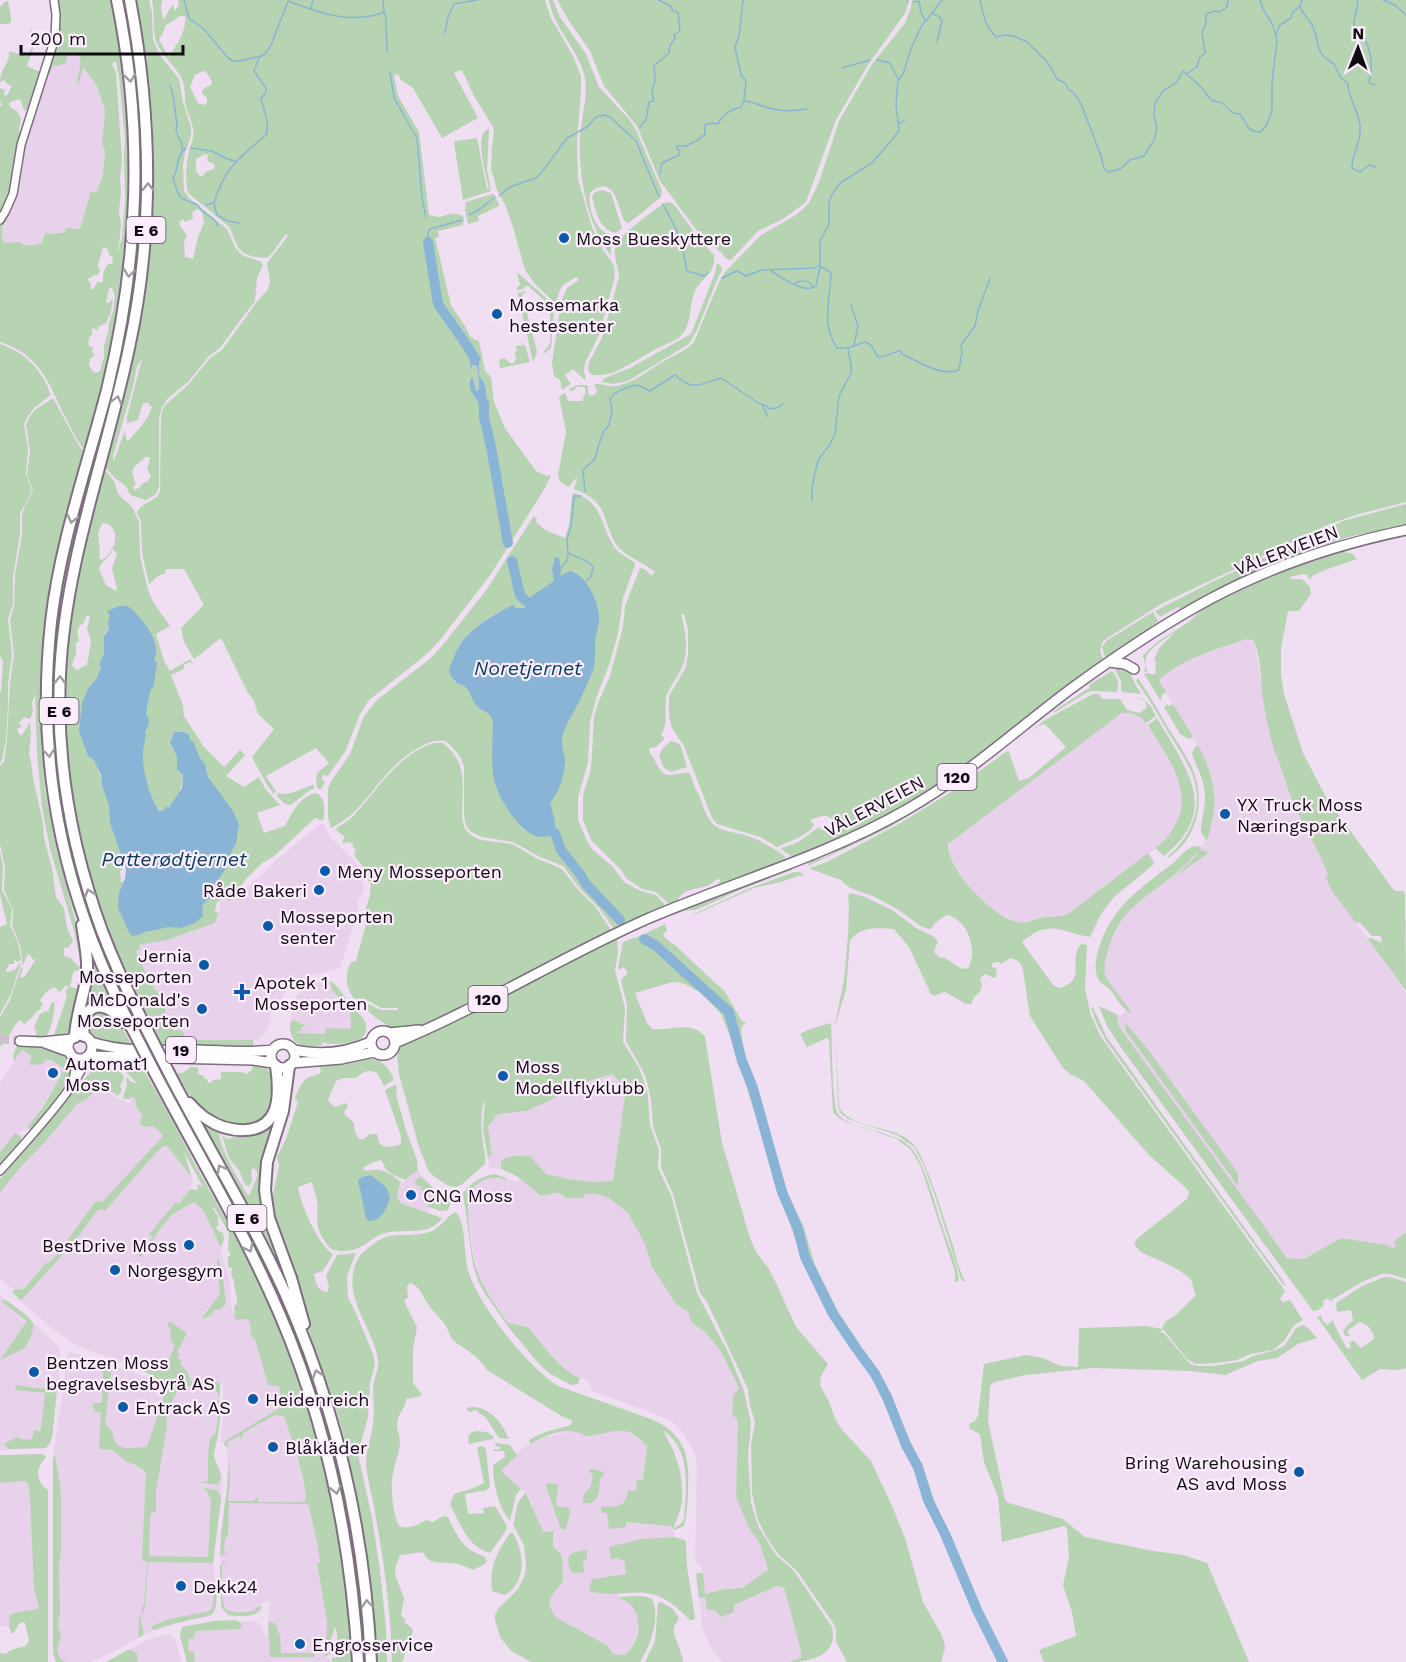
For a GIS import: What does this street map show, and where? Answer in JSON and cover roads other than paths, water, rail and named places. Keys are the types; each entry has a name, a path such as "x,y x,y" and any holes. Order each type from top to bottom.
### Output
{"highway":[{"name":"E 6","path":"117,0 127,58 134,123 133,231 120,328 62,558 55,595 48,658 47,693 49,754 54,800 64,852 96,951 134,1032 252,1256 306,1380 340,1508 350,1569 358,1662"},
{"name":"E 6","path":"130,0 141,61 146,115 147,224 132,336 76,558 64,619 60,678 61,754 69,814 86,882 112,956 170,1075 276,1274 310,1354 336,1434 353,1507 366,1594 371,1662"},
{"name":"E 6","path":"77,898 86,951 86,980 77,1016 80,1039"},
{"name":"E 6","path":"80,1039 86,1016 90,1010 101,1006 113,1010 134,1032"},
{"name":"E 6","path":"176,1086 189,1103 208,1119 231,1129 248,1130 261,1126 273,1113 277,1096 275,1064"},
{"name":"E 6","path":"291,1064 283,1111 267,1162 265,1190 269,1218 291,1278 310,1354"}],"main road":[{"name":"VÅLERVEIEN","path":"395,1043 456,1016 610,936 682,904 823,851 907,809 964,772 1047,706 1109,662 1212,597 1335,548 1406,530"},
{"path":"1109,662 1125,664 1134,669"},
{"name":"VÅLERVEIEN","path":"389,1033 430,1027"},
{"name":"120","path":"292,1050 310,1053 349,1050 370,1042 377,1032 389,1033"},
{"path":"389,1033 394,1037 395,1043"},
{"path":"71,1054 69,1045 80,1039 91,1051 87,1057"},
{"name":"19","path":"20,1041 80,1039 107,1047 151,1050 273,1050 284,1044 290,1046 292,1050"},
{"name":"19","path":"42,1042 79,1059 87,1057 253,1060 275,1064 282,1068 291,1064"},
{"path":"370,1042 374,1052"},
{"name":"120","path":"291,1064 341,1059 374,1052 379,1055 387,1054 393,1049 395,1043"},
{"path":"273,1050 271,1056 275,1064"},
{"path":"291,1064 294,1056 292,1050"}],"street":[{"path":"0,220 12,194 21,145 53,43 56,20 54,0"},
{"path":"71,1054 75,1070 73,1083"},
{"path":"0,1171 31,1137 73,1083 83,1069 87,1057"}],"water":[{"path":"470,346 480,360 479,376 486,388 489,412 486,417 481,416 478,411 484,404 479,404 470,388 471,377 478,391 479,378 477,366 473,365 471,368 468,347"},
{"name":"Noretjernet","path":"555,557 559,558 560,576 570,571 586,582 596,602 599,618 593,670 562,737 564,772 559,789 550,803 556,831 547,837 537,836 527,831 518,823 503,802 495,783 493,768 492,718 476,705 466,687 458,684 450,675 449,669 459,646 476,627 513,605 516,608 524,608 527,604 526,600 554,581 552,569"},
{"name":"Patterødtjernet","path":"120,606 128,606 135,612 149,630 155,644 156,656 154,658 157,664 146,713 149,720 145,731 143,760 147,784 156,806 160,811 169,807 182,788 183,775 177,769 177,757 170,742 174,732 184,732 194,743 199,757 205,764 208,777 233,811 239,824 236,844 225,870 215,884 211,897 204,903 203,916 195,923 181,928 168,927 132,936 118,908 119,893 125,879 126,869 110,823 109,805 102,786 101,775 94,760 88,756 79,731 82,703 101,668 99,665 104,655 104,637 109,628 110,616 107,611"},
{"path":"371,1175 387,1188 390,1198 380,1217 369,1221 366,1218 358,1180"}],"waterway":[{"path":"184,0 189,18 204,29 233,61 265,54 271,45 288,1 336,16 360,17 385,12 387,52"},
{"path":"311,8 313,0"},
{"path":"383,0 384,11"},
{"path":"445,33 448,17 454,4 477,0"},
{"path":"640,127 646,120 649,102 654,101 652,92 655,80 654,66 669,53 670,45 675,39 674,35 680,31 678,13 672,10 671,6 658,0"},
{"path":"743,0 739,35 735,47 741,75 746,81 744,99"},
{"path":"771,271 799,287 816,286 820,267 820,241 829,224 831,196 840,183 873,162 899,130 896,105 898,81 903,74 921,27 942,0"},
{"path":"980,0 987,25 996,37 1014,36 1027,42 1048,63 1057,79 1065,83 1073,92 1081,104 1104,168 1108,172 1120,169 1130,160 1144,156 1154,140 1157,127 1154,115 1155,103 1163,91 1177,82 1183,71 1201,87 1211,100 1222,103 1233,113 1240,114 1250,129 1261,132 1272,111 1272,81 1277,41 1273,25 1260,0"},
{"path":"1188,73 1197,67 1200,57 1205,53 1202,32 1206,23 1206,14 1220,12 1227,7 1228,0"},
{"path":"1276,34 1280,25 1291,18 1302,0"},
{"path":"1357,0 1355,31 1362,36 1368,47 1371,65 1369,82 1376,85"},
{"path":"1383,0 1395,5 1406,15"},
{"path":"913,2 919,1 925,20"},
{"path":"1300,6 1314,29 1323,55 1334,64 1340,77 1348,84 1358,115 1360,137 1352,168 1360,172 1369,165 1376,167"},
{"path":"933,14 940,17 942,21 937,42"},
{"path":"239,223 228,221 217,215 214,203 223,180 234,164 266,135 267,122 261,99 266,88 254,71 259,58"},
{"path":"842,68 870,60"},
{"path":"877,60 890,63 898,79"},
{"path":"390,72 394,98 417,138 426,218"},
{"path":"170,85 177,125 176,132 182,143 182,150"},
{"path":"660,174 662,163 679,155 680,151 677,146 686,146 700,139 705,135 705,125 718,124 727,113 741,107 744,101 779,110 807,109"},
{"path":"499,196 510,187 536,178 567,138 587,127 596,117 604,115 610,117 636,141 659,197"},
{"path":"899,124 905,120"},
{"path":"186,148 181,154 173,178 177,190 183,199 198,205 202,211 214,219 218,226"},
{"path":"191,148 212,151 235,161"},
{"path":"469,215 494,198"},
{"path":"206,205 213,203"},
{"path":"663,204 676,229 687,271 704,276 708,273"},
{"path":"428,242 430,229 462,220"},
{"path":"428,242 438,304 475,359"},
{"path":"722,278 737,271 746,276 762,270 815,268 819,265"},
{"path":"821,267 831,274 828,321 829,330 837,348 848,348 865,342 872,346 878,357 900,351 922,364 937,370 952,372 959,370 961,345 975,326 990,278"},
{"path":"795,283 805,281 814,287"},
{"path":"851,305 858,326 854,345"},
{"path":"812,501 812,487 817,464 835,434 839,396 851,373 848,349"},
{"path":"585,491 583,470 595,459 604,431 609,425 612,411 610,399 623,389 638,385 650,391 675,375 692,385 721,378 770,409 783,404"},
{"path":"484,403 484,417 508,543"},
{"path":"762,404 768,417"},
{"path":"561,568 568,555 567,539 574,498 581,496"},
{"path":"569,553 593,567 591,577 585,582"},
{"path":"512,561 520,595 526,601"},
{"path":"555,833 561,850 586,884 620,920"},
{"path":"644,939 655,945 729,1012 782,1192 798,1229 805,1257 833,1314 856,1348"},
{"path":"859,1352 875,1374 887,1397 906,1445 918,1467 928,1500 1003,1662"}],"tunnel":[{"path":"0,1039 20,1041"}],"place":[{"name":"Moss Bueskyttere","path":"564,238"},
{"name":"Mossemarka hestesenter","path":"497,314"},
{"name":"YX Truck Moss Næringspark","path":"1225,814"},
{"name":"Meny Mosseporten","path":"325,871"},
{"name":"Råde Bakeri","path":"319,890"},
{"name":"Mosseporten senter","path":"268,926"},
{"name":"Jernia Mosseporten","path":"204,965"},
{"name":"Apotek 1 Mosseporten","path":"242,992"},
{"name":"McDonald's Mosseporten","path":"202,1009"},
{"name":"Automat1 Moss","path":"53,1073"},
{"name":"Moss Modellflyklubb","path":"503,1076"},
{"name":"CNG Moss","path":"411,1195"},
{"name":"BestDrive Moss","path":"189,1245"},
{"name":"Norgesgym","path":"115,1270"},
{"name":"Bentzen Moss begravelsesbyrå AS","path":"34,1372"},
{"name":"Heidenreich","path":"253,1399"},
{"name":"Entrack AS","path":"123,1407"},
{"name":"Blåkläder","path":"273,1447"},
{"name":"Bring Warehousing AS avd Moss","path":"1299,1472"},
{"name":"Dekk24","path":"181,1586"},
{"name":"Engrosservice","path":"300,1644"}]}
